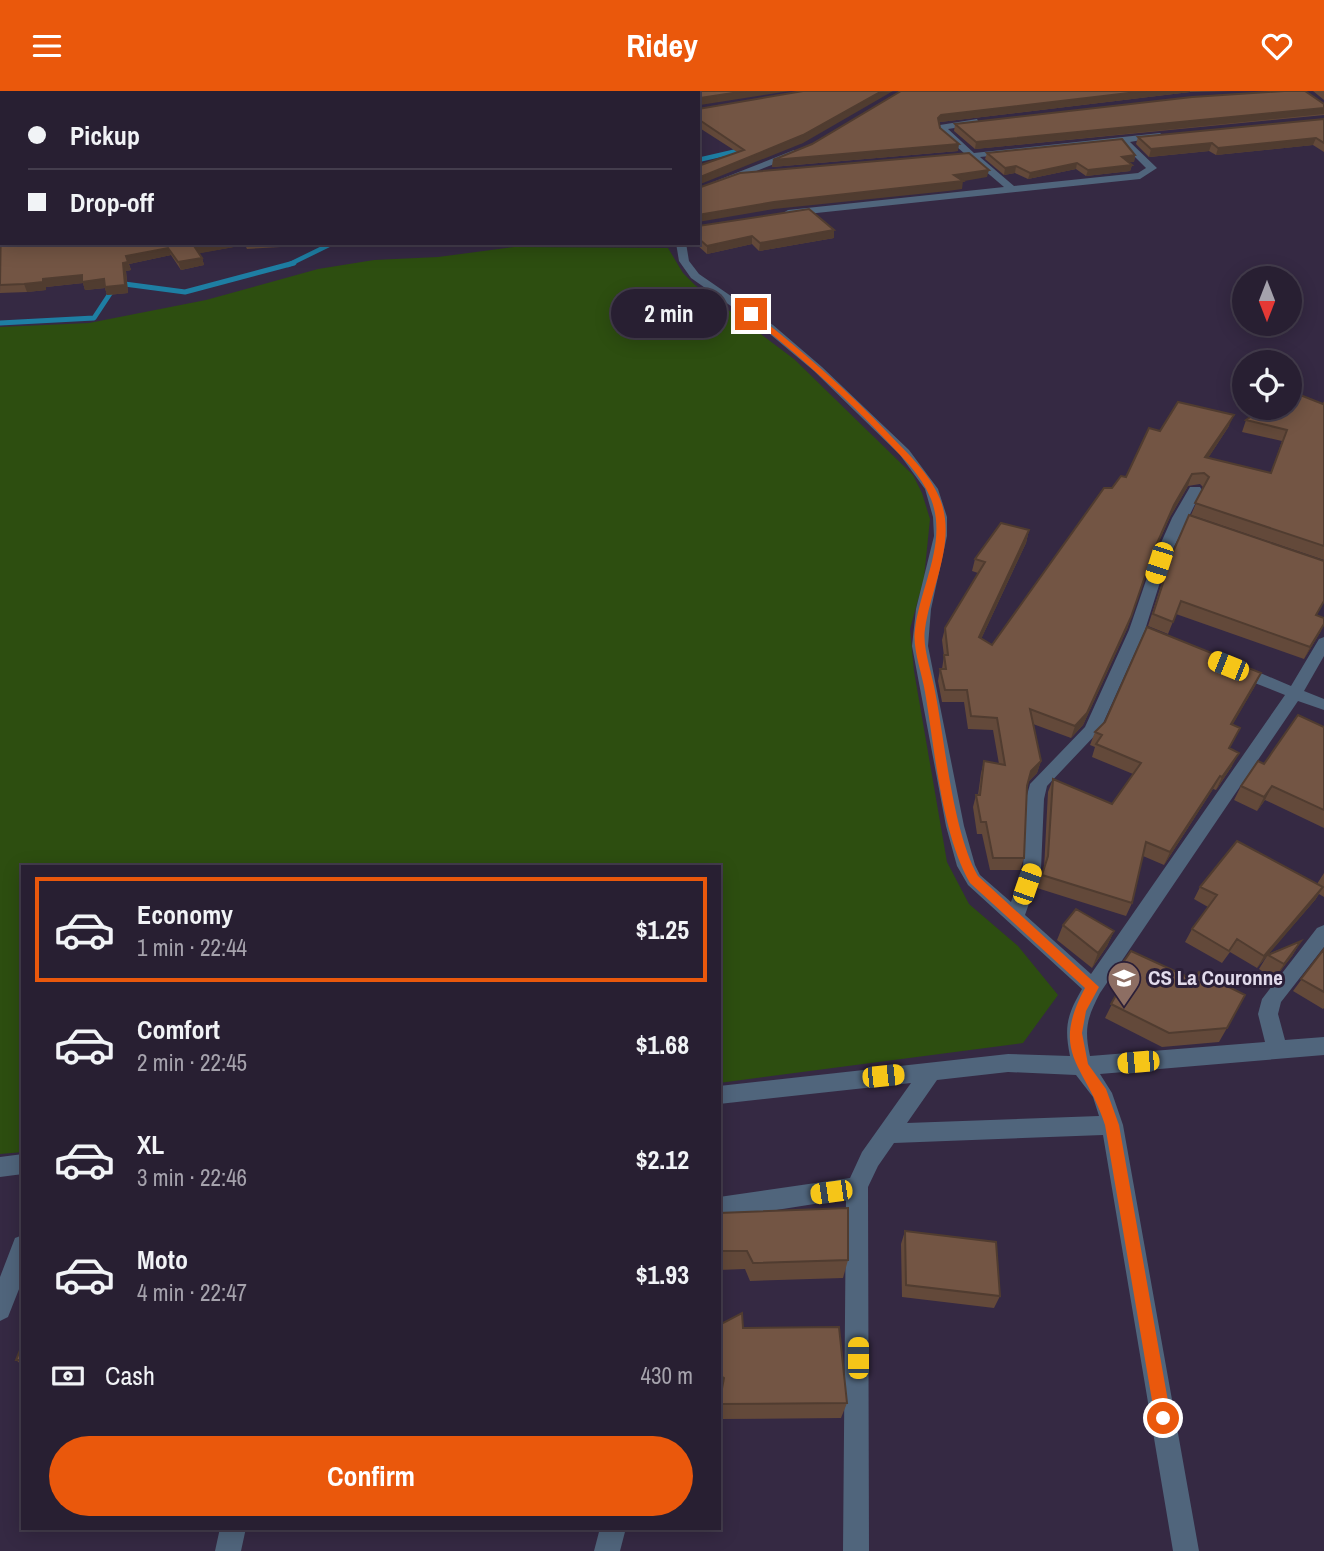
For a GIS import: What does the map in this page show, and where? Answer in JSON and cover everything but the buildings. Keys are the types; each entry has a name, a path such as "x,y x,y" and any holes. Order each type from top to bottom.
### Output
{"street":[{"path":"990,120 943,127 1010,188"},
{"path":"931,159 1175,135"},
{"path":"774,215 1140,176 1152,168 1122,139"},
{"path":"700,190 807,147"},
{"path":"740,175 768,173"},
{"path":"681,245 680,254 693,275 751,314 821,372 911,461 935,498 939,512 939,549 919,632 954,826 966,866 974,880 1093,987"},
{"path":"1014,918 1032,869 1035,799 1039,784 1070,749 1092,730 1144,632 1159,563 1186,520 1195,490"},
{"path":"1186,1551 1112,1125 1102,1093 1082,1066 1075,1033 1076,1022 1093,987 1295,692 1324,642"},
{"path":"1222,664 1324,705"},
{"path":"1277,1050 1268,1014 1272,999 1324,933"},
{"path":"721,1095 1007,1063 1082,1066 1324,1046"},
{"path":"856,1551 857,1187 870,1159 931,1071"},
{"path":"889,1133 1112,1125"},
{"path":"0,1167 21,1164"},
{"path":"721,1208 857,1187"},
{"path":"0,1308 21,1250"},
{"path":"228,1551 233,1530"},
{"path":"607,1551 612,1530"}],"green space":[{"path":"514,247 668,248 683,273 695,285 794,359 913,475 930,519 924,578 910,629 914,671 947,862 969,904 1018,946 1058,995 1023,1043 721,1083 721,865 21,865 21,1152 0,1154 0,327 89,323 206,300 318,269 374,260 438,257"}],"waterway":[{"path":"700,160 746,149"},
{"path":"290,264 329,245"},
{"path":"290,264 294,263"},
{"path":"0,323 94,318 117,283 185,292 290,264"}],"place":[{"name":"CS La Couronne","path":"1124,1008"}],"route":[{"path":"751,314 800,352 863,412 920,471 935,498 939,512 939,549 919,632 954,826 966,866 974,880 1093,987 1080,1011 1075,1033 1082,1066 1102,1093 1112,1125 1163,1418"}]}
